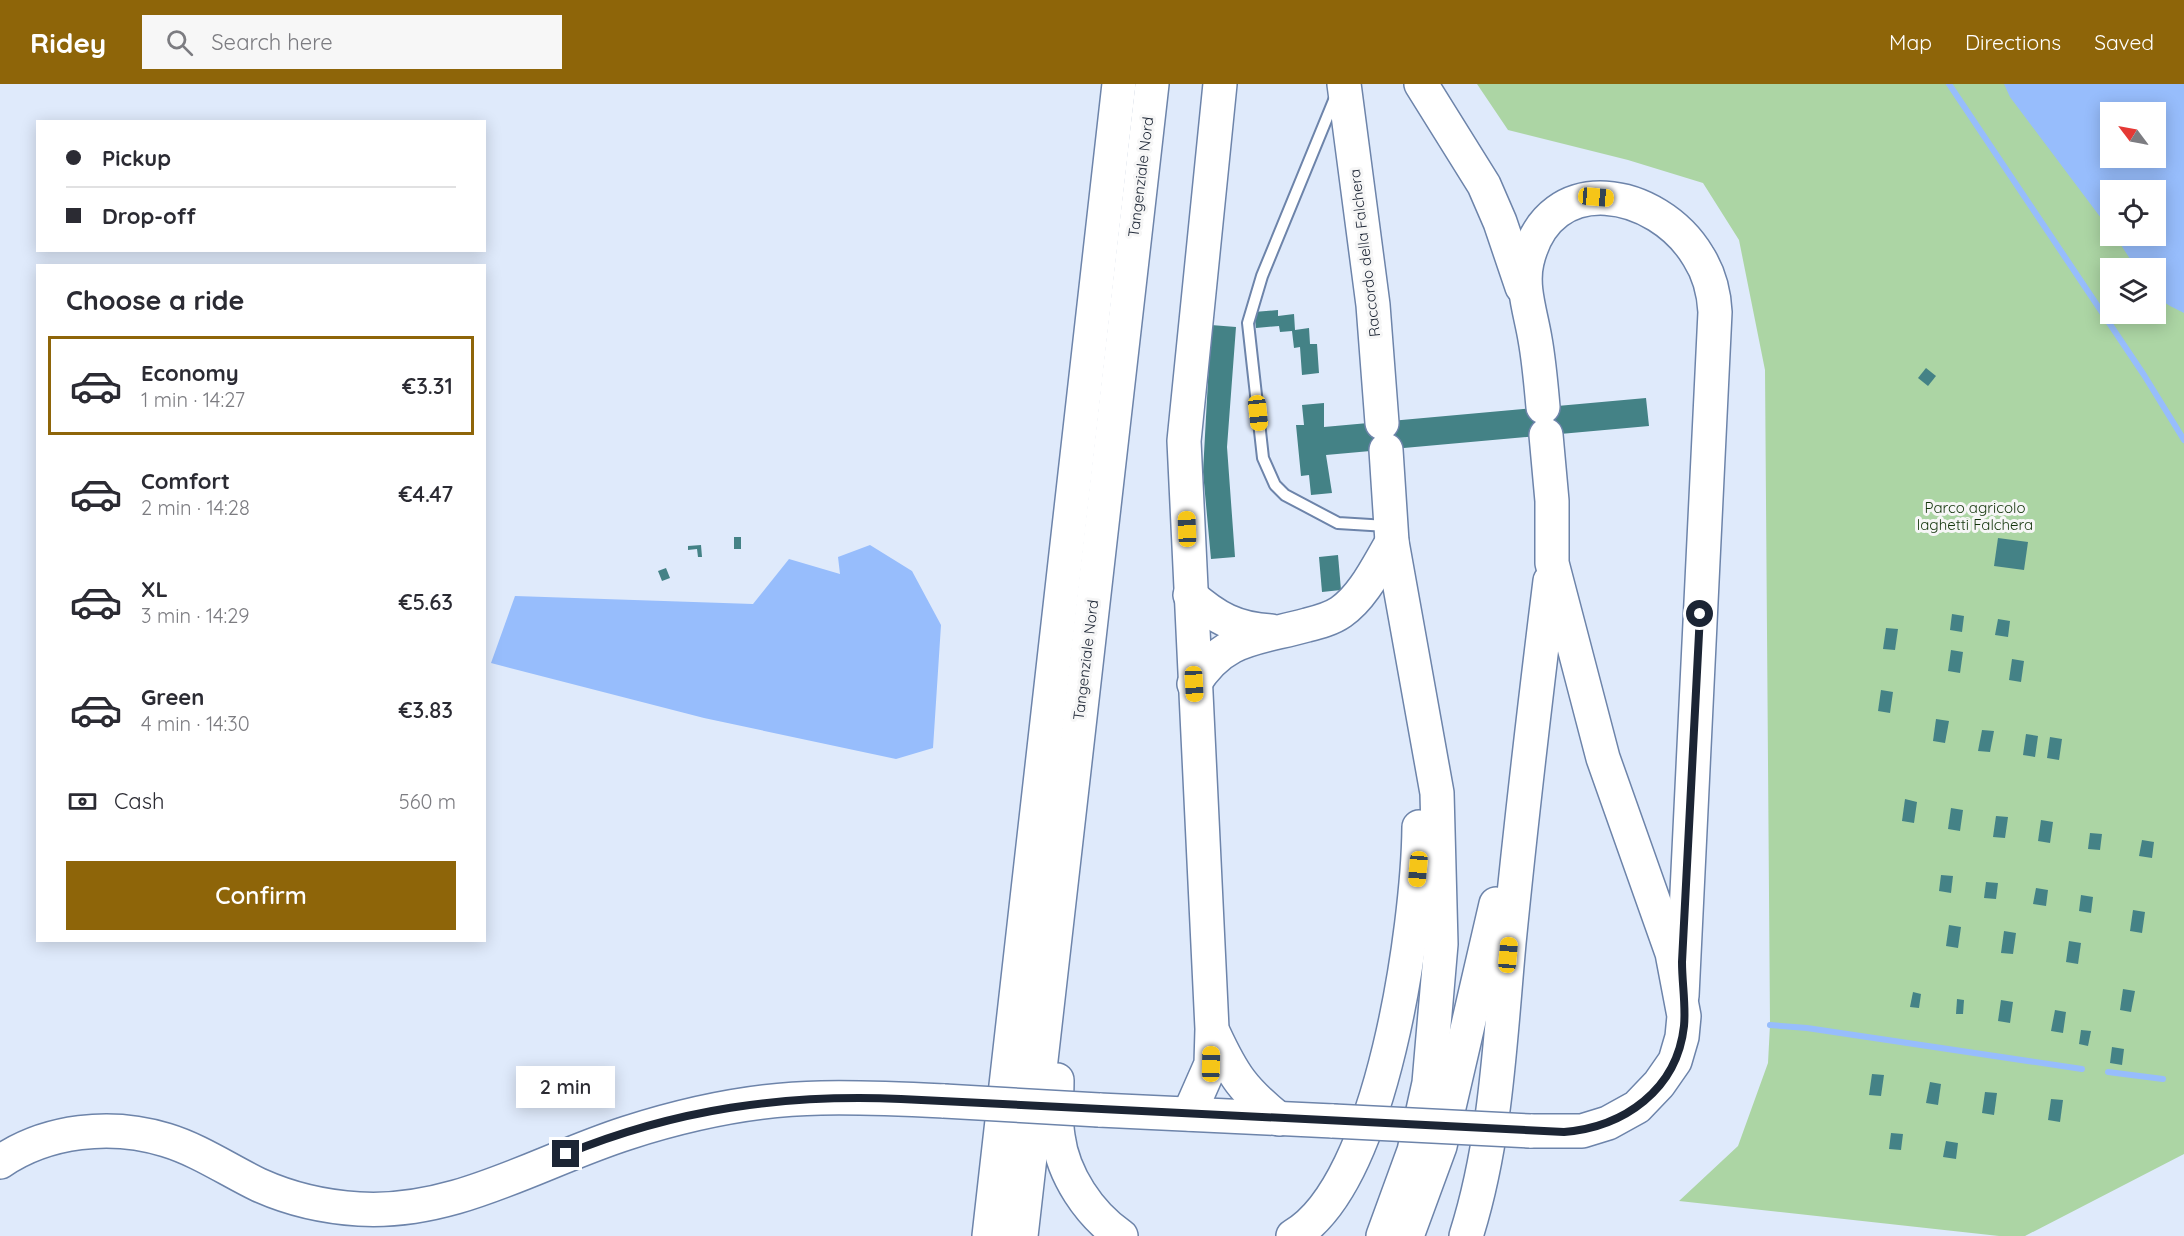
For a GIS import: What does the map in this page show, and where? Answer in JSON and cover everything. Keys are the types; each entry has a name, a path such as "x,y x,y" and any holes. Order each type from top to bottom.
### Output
{"highway":[{"name":"Tangenziale Nord","path":"989,1236 1119,84"},
{"name":"Tangenziale Nord","path":"1021,1236 1152,84"},
{"path":"1189,1114 1211,1064 1212,1029 1184,441 1220,84"},
{"name":"Raccordo della Falchera","path":"1342,84 1372,305 1392,534 1424,729"},
{"path":"1420,84 1484,185 1500,222 1529,309 1536,340 1552,501 1552,563 1526,773 1492,1114 1481,1180 1466,1236"},
{"path":"1529,309 1525,271 1533,242 1554,214 1582,198 1611,198 1631,204 1663,219 1690,243 1710,281 1715,312 1682,996"},
{"path":"1194,684 1206,665 1222,651 1243,641 1328,620 1341,612 1356,600 1392,534"},
{"path":"0,1162 16,1152 53,1138 87,1132 118,1131 167,1140 295,1199 337,1207 399,1209 447,1200 586,1146 693,1115 774,1101 820,1098 944,1101 1530,1131 1564,1132 1597,1127 1622,1117 1648,1097 1668,1072 1679,1050 1684,1016 1672,953 1603,758 1552,563"},
{"path":"1190,595 1205,609 1227,622 1248,629 1282,632"},
{"path":"1293,1236 1320,1213 1340,1186 1357,1152 1387,1056 1408,958 1415,903 1424,729"},
{"path":"1383,1236 1416,1142 1429,1083 1438,998 1442,944 1437,793 1424,729"},
{"path":"1407,1236 1440,1146 1526,773"},
{"path":"1048,985 1057,1068 1058,1136 1067,1168 1092,1210 1121,1236"},
{"path":"1212,1029 1237,1080 1251,1096 1279,1119"},
{"path":"1155,1113 1190,1078 1199,1063 1212,1029"}],"lane":[{"path":"1342,84 1262,276 1248,324 1263,458 1275,485 1285,495 1338,523 1392,534"}],"green space":[{"name":"Parco agricolo laghetti Falchera","path":"1477,84 2184,84 2184,1154 2025,1236 1999,1236 1679,1201 1738,1146 1768,1063 1770,1025 1765,370 1739,240 1703,183 1628,160 1508,130"}],"water":[{"path":"2004,84 2184,84 2184,313 2166,303 2166,258 2129,258 2122,246 2166,246 2166,180 2100,180 2100,217 2010,97"},
{"path":"870,545 912,571 941,625 933,748 896,759 704,718 491,663 515,596 753,604 789,559 840,574 838,557"}],"building":[{"path":"1278,310 1278,316 1294,314 1295,330 1309,328 1310,344 1317,344 1319,373 1302,375 1300,347 1294,348 1292,331 1280,332 1279,326 1256,328 1254,312"},
{"path":"1211,325 1236,327 1227,447 1235,557 1211,559 1203,472"},
{"path":"1926,368 1936,376 1928,386 1918,378"},
{"path":"1646,398 1649,426 1326,455 1332,493 1311,495 1309,475 1301,476 1296,425 1304,425 1302,405 1324,403 1324,427"},
{"path":"734,537 741,537 741,549 734,549"},
{"path":"1998,538 2028,542 2024,570 1994,566"},
{"path":"701,545 702,557 698,557 697,549 688,550 688,546"},
{"path":"1338,555 1341,590 1322,592 1319,557"},
{"path":"666,568 670,578 662,581 658,571"},
{"path":"1952,614 1964,616 1962,632 1950,630"},
{"path":"1998,619 2010,621 2008,637 1995,635"},
{"path":"1886,628 1898,629 1895,650 1883,649"},
{"path":"1951,650 1963,652 1960,673 1948,671"},
{"path":"2012,659 2024,661 2021,682 2009,680"},
{"path":"1881,690 1893,692 1890,713 1878,711"},
{"path":"1936,719 1949,721 1945,743 1933,741"},
{"path":"1982,730 1994,731 1990,752 1978,751"},
{"path":"2026,734 2038,736 2035,757 2023,755"},
{"path":"2050,737 2062,739 2059,760 2047,758"},
{"path":"1905,799 1917,802 1914,823 1902,821"},
{"path":"1951,808 1963,810 1960,831 1948,829"},
{"path":"1996,816 2008,817 2005,838 1993,837"},
{"path":"2041,820 2053,822 2050,843 2038,841"},
{"path":"2090,833 2102,834 2100,850 2088,849"},
{"path":"2142,840 2154,842 2152,858 2139,856"},
{"path":"1941,875 1953,876 1951,893 1939,891"},
{"path":"1986,882 1998,883 1996,899 1984,898"},
{"path":"2036,888 2048,890 2046,906 2033,904"},
{"path":"2081,895 2093,897 2091,913 2079,911"},
{"path":"2133,910 2145,912 2142,933 2130,931"},
{"path":"1949,925 1961,927 1958,948 1946,946"},
{"path":"2004,931 2016,933 2013,954 2001,953"},
{"path":"2069,941 2081,943 2078,964 2066,962"},
{"path":"2123,989 2135,991 2131,1012 2120,1010"},
{"path":"1913,992 1921,994 1919,1008 1910,1007"},
{"path":"1957,999 1964,1000 1963,1014 1956,1014"},
{"path":"2001,1000 2013,1002 2010,1023 1998,1021"},
{"path":"2055,1010 2066,1012 2063,1033 2051,1031"},
{"path":"2081,1030 2091,1031 2088,1046 2079,1044"},
{"path":"2112,1047 2124,1049 2122,1065 2110,1063"},
{"path":"1872,1074 1884,1075 1881,1096 1869,1095"},
{"path":"1930,1082 1941,1084 1938,1105 1926,1103"},
{"path":"1985,1092 1997,1093 1994,1115 1982,1113"},
{"path":"2051,1099 2063,1100 2060,1122 2048,1120"},
{"path":"1891,1133 1903,1134 1901,1150 1889,1149"},
{"path":"1946,1141 1958,1143 1956,1159 1943,1157"}],"waterway":[{"path":"1949,84 2144,375 2184,440"},
{"path":"1770,1025 1807,1028 2082,1069"},
{"path":"2108,1072 2163,1079"}],"route":[{"path":"566,1154 628,1133 693,1115 774,1101 820,1098 901,1099 1530,1131 1582,1131 1608,1124 1637,1107 1648,1097 1675,1061 1682,1038 1684,1016 1682,962 1700,614"}]}
